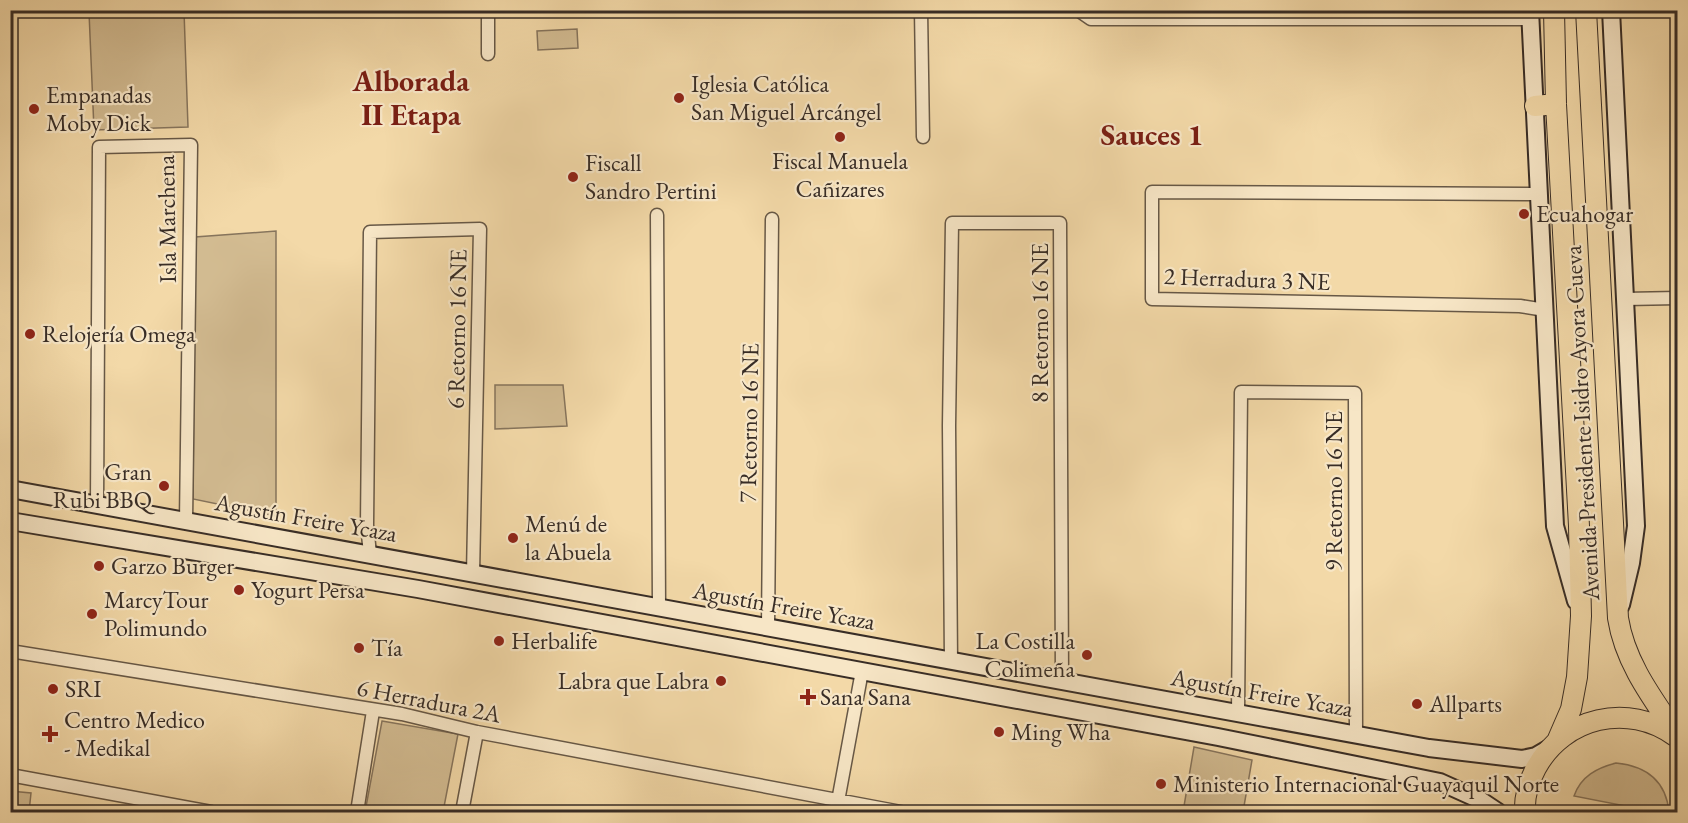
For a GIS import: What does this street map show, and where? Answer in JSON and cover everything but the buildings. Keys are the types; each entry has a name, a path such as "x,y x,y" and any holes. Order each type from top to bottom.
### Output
{"main road":[{"name":"Avenida Presidente Isidro Ayora Cueva","path":"1525,813 1531,777 1553,744 1571,709 1581,616 1579,514 1556,104 1554,10"},
{"name":"Avenida Presidente Isidro Ayora Cueva","path":"1586,10 1618,618 1622,642 1632,664 1677,737"},
{"name":"Avenida Presidente Isidro Ayora Cueva","path":"1611,10 1636,526 1631,563 1618,618"},
{"name":"Avenida Presidente Isidro Ayora Cueva","path":"1530,15 1555,526 1581,616"},
{"path":"1535,106 1556,104"},
{"name":"Agustín Freire Ycaza","path":"10,489 1356,735 1500,758 1522,759 1536,756 1553,744"},
{"name":"Agustín Freire Ycaza","path":"10,521 418,589 862,671 1440,782 1480,800 1498,813"},
{"path":"1553,744 1587,722 1621,717 1652,723 1677,737"}],"street":[{"path":"488,10 488,54"},
{"path":"921,10 923,137"},
{"path":"1078,10 1091,19 1530,15"},
{"name":"Isla Marchena","path":"98,505 99,147 191,144 186,521"},
{"name":"2 Herradura 3 NE","path":"1539,194 1152,192 1152,299 1520,306 1545,310"},
{"path":"657,215 659,607"},
{"name":"7 Retorno 16 NE","path":"768,627 772,219"},
{"name":"8 Retorno 16 NE","path":"951,661 952,223 1060,223 1062,681"},
{"name":"6 Retorno 16 NE","path":"369,554 367,525 370,232 480,230 473,574"},
{"path":"1625,299 1677,298"},
{"name":"9 Retorno 16 NE","path":"1238,713 1241,392 1355,393 1356,735"},
{"name":"6 Herradura 2A","path":"10,651 402,714 477,732 837,807 901,813"},
{"path":"837,807 862,671"},
{"path":"357,813 373,711"},
{"path":"462,813 477,732"},
{"path":"10,775 211,813"}],"shaded area":[{"path":"184,11 188,127 94,130 89,12"},
{"path":"577,29 578,48 538,50 537,31"},
{"path":"276,231 276,516 193,499 195,237"},
{"path":"495,385 563,385 567,426 495,429"},
{"path":"382,721 458,734 443,812 365,812"},
{"path":"1194,747 1252,760 1243,812 1183,812"},
{"path":"1616,763 1637,768 1653,777 1664,792 1669,812 1656,812 1574,796 1581,783 1590,774"},
{"path":"10,791 31,793 29,812 11,812"}],"place":[{"name":"Iglesia Católica San Miguel Arcángel","path":"679,98"},
{"name":"Empanadas Moby Dick","path":"34,109"},
{"name":"Fiscal Manuela Cañizares","path":"840,137"},
{"name":"Fiscall Sandro Pertini","path":"573,177"},
{"name":"Ecuahogar","path":"1524,214"},
{"name":"Relojería Omega","path":"30,334"},
{"name":"Gran Rubi BBQ","path":"164,486"},
{"name":"Menú de la Abuela","path":"513,538"},
{"name":"Garzo Burger","path":"99,566"},
{"name":"Yogurt Persa","path":"239,590"},
{"name":"MarcyTour Polimundo","path":"92,614"},
{"name":"Herbalife","path":"499,641"},
{"name":"Tía","path":"359,648"},
{"name":"La Costilla Colimeña","path":"1087,655"},
{"name":"Labra que Labra","path":"721,681"},
{"name":"SRI","path":"53,689"},
{"name":"Sana Sana","path":"808,697"},
{"name":"Allparts","path":"1417,704"},
{"name":"Ming Wha","path":"999,732"},
{"name":"Centro Medico - Medikal","path":"50,734"},
{"name":"Ministerio Internacional Guayaquil Norte","path":"1161,784"}],"district":[{"name":"Alborada II Etapa","path":"411,98"},
{"name":"Sauces 1","path":"1152,135"}]}
